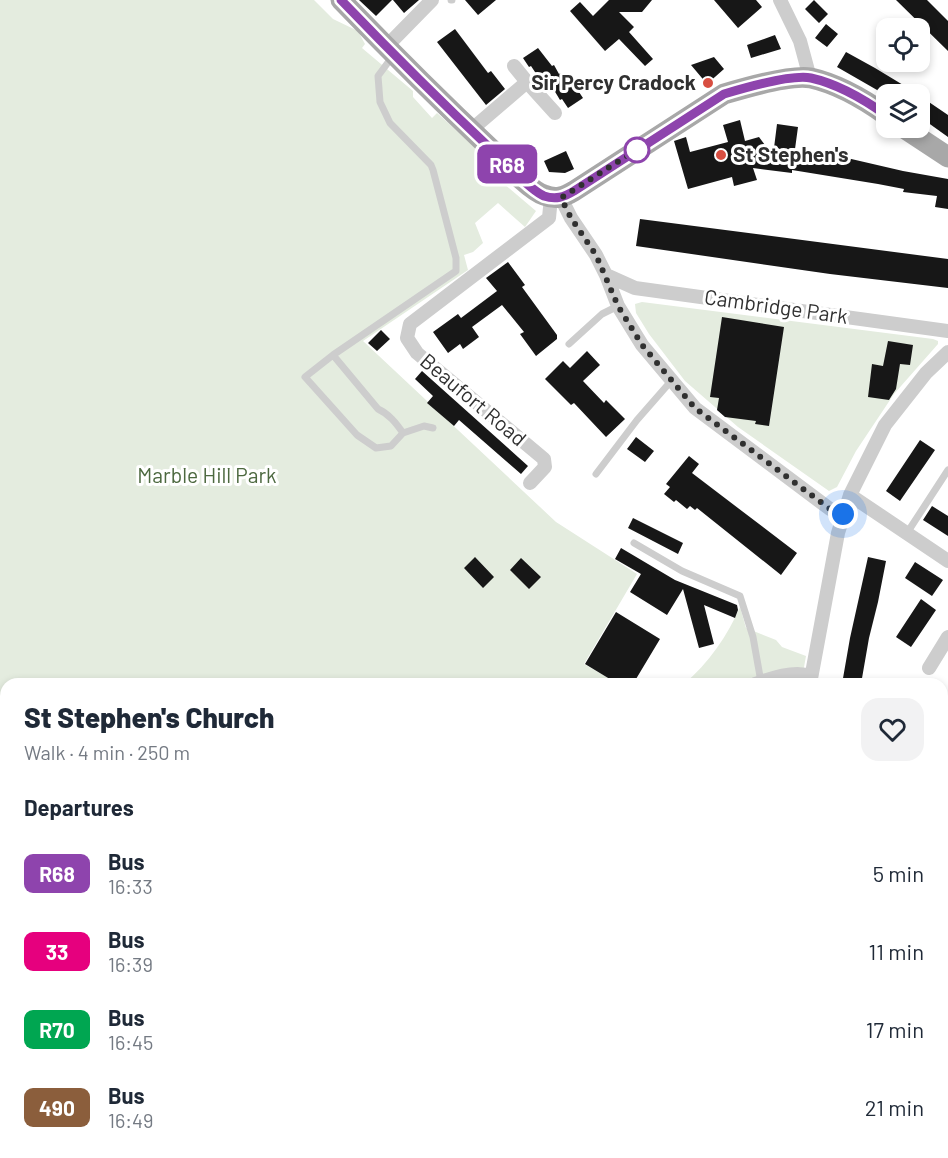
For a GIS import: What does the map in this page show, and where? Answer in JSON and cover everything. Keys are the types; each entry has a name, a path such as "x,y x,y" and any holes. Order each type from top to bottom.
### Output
{"main road":[{"path":"341,0 471,130 541,195 556,198 724,94 778,81 810,78 844,90 876,109"},
{"path":"919,138 948,158"}],"street":[{"path":"390,51 432,0"},
{"path":"780,0 800,41 810,78"},
{"path":"514,66 555,113"},
{"path":"471,130 527,82"},
{"path":"556,198 596,255 618,306 642,345 695,408 830,509 843,514"},
{"name":"Beaufort Road","path":"531,483 545,467 544,459 417,352 407,338 410,324 549,218 556,198"},
{"name":"Cambridge Park","path":"606,275 635,288 948,331"},
{"path":"810,678 843,514 850,495 885,426 926,373 948,352"},
{"path":"850,495 948,561"},
{"path":"929,668 948,637"},
{"path":"780,678 803,673 808,678"}],"lane":[{"path":"390,51 378,76 380,102 390,123 434,170 456,258 456,271 305,377 357,435 375,448 391,446 403,433 424,426 433,428"},
{"path":"569,344 602,314 618,306"},
{"path":"333,356 378,409 386,412 403,433"},
{"path":"596,474 637,420 672,380"},
{"path":"907,532 948,470"},
{"path":"634,543 682,571 740,596 753,637 757,678"}],"green space":[{"name":"Marble Hill Park","path":"0,0 314,0 333,19 358,31 365,44 362,48 413,91 413,97 432,118 437,113 505,174 496,177 536,211 525,227 498,203 475,223 483,243 473,252 464,255 468,270 363,341 556,522 637,574 584,664 608,678 0,678"},
{"path":"642,302 933,339 938,341 938,344 894,394 856,451 837,487 829,491 738,427 685,381 636,313 635,304"},
{"path":"740,607 746,628 776,640 782,647 806,656 802,678 690,678 730,628"}],"building":[{"path":"359,0 392,0 376,16"},
{"path":"393,0 419,0 404,13"},
{"path":"465,0 496,0 478,15"},
{"path":"609,0 652,0 642,12 619,12 634,27 629,32 653,59 645,66 619,39 605,51 570,11 580,2 593,16"},
{"path":"714,0 756,0 762,7 738,28"},
{"path":"814,0 828,14 819,23 805,9"},
{"path":"896,0 927,0 948,21 948,51 930,33 930,18 914,18"},
{"path":"826,24 838,34 827,47 815,38"},
{"path":"455,29 488,73 491,71 505,89 486,105 437,42"},
{"path":"775,35 781,49 751,58 747,45"},
{"path":"538,48 583,98 568,108 554,90 552,92 546,82 544,84 539,74 537,75 531,66 529,67 523,58"},
{"path":"846,52 876,69 876,72 882,72 901,84 876,84 876,89 837,67"},
{"path":"714,57 724,69 707,84 691,65"},
{"path":"930,103 948,115 948,137 930,124"},
{"path":"740,120 745,141 759,137 773,156 777,124 798,127 795,149 948,179 948,209 935,207 937,196 903,192 904,189 792,170 792,173 753,168 757,180 734,186 732,177 688,189 674,141 686,137 690,152 728,142 723,125"},
{"path":"566,151 574,169 565,173 549,172 544,161"},
{"path":"640,219 948,259 948,288 830,274 636,246"},
{"path":"508,262 525,285 522,287 557,335 557,339 536,356 520,334 524,332 502,305 472,327 479,337 463,349 460,344 448,353 433,332 458,314 461,318 497,291 486,278"},
{"path":"722,317 784,327 769,426 755,424 756,421 725,417 717,410 719,398 710,397"},
{"path":"381,330 390,339 377,351 368,343"},
{"path":"888,341 913,345 910,365 900,364 896,389 889,400 868,397 872,364 883,366"},
{"path":"587,351 600,365 583,381 604,403 606,400 625,419 606,437 574,403 571,405 545,379 563,361 570,368"},
{"path":"422,371 528,466 521,474 459,420 454,426 427,403 433,396 415,379"},
{"path":"636,437 654,451 645,462 627,449"},
{"path":"920,440 935,450 900,501 886,491"},
{"path":"689,456 699,464 692,473 797,553 781,575 697,508 695,510 690,506 687,509 664,494 670,487 666,484"},
{"path":"932,506 948,516 948,536 923,520"},
{"path":"633,518 683,543 678,554 628,528"},
{"path":"621,548 675,580 737,605 735,618 704,605 714,644 699,648 683,589 667,615 630,592 641,574 615,559"},
{"path":"475,557 494,577 483,588 464,568"},
{"path":"868,557 886,561 862,678 843,678"},
{"path":"521,558 541,577 529,589 510,570"},
{"path":"915,562 943,580 932,596 905,578"},
{"path":"921,599 936,610 911,647 896,637"},
{"path":"616,612 660,639 637,678 608,678 585,664"}],"bus line":[{"name":"R68","path":"341,0 394,55 518,174 541,195 550,198 561,198 574,191 724,94 752,86 810,78 844,90 876,108"}],"place":[{"name":"Sir Percy Cradock","path":"708,83"},
{"name":"St Stephen's","path":"721,155"}],"route":[{"path":"637,150 641,147 561,198 571,218 596,255 618,306 642,345 695,408 830,509 843,514"}]}
